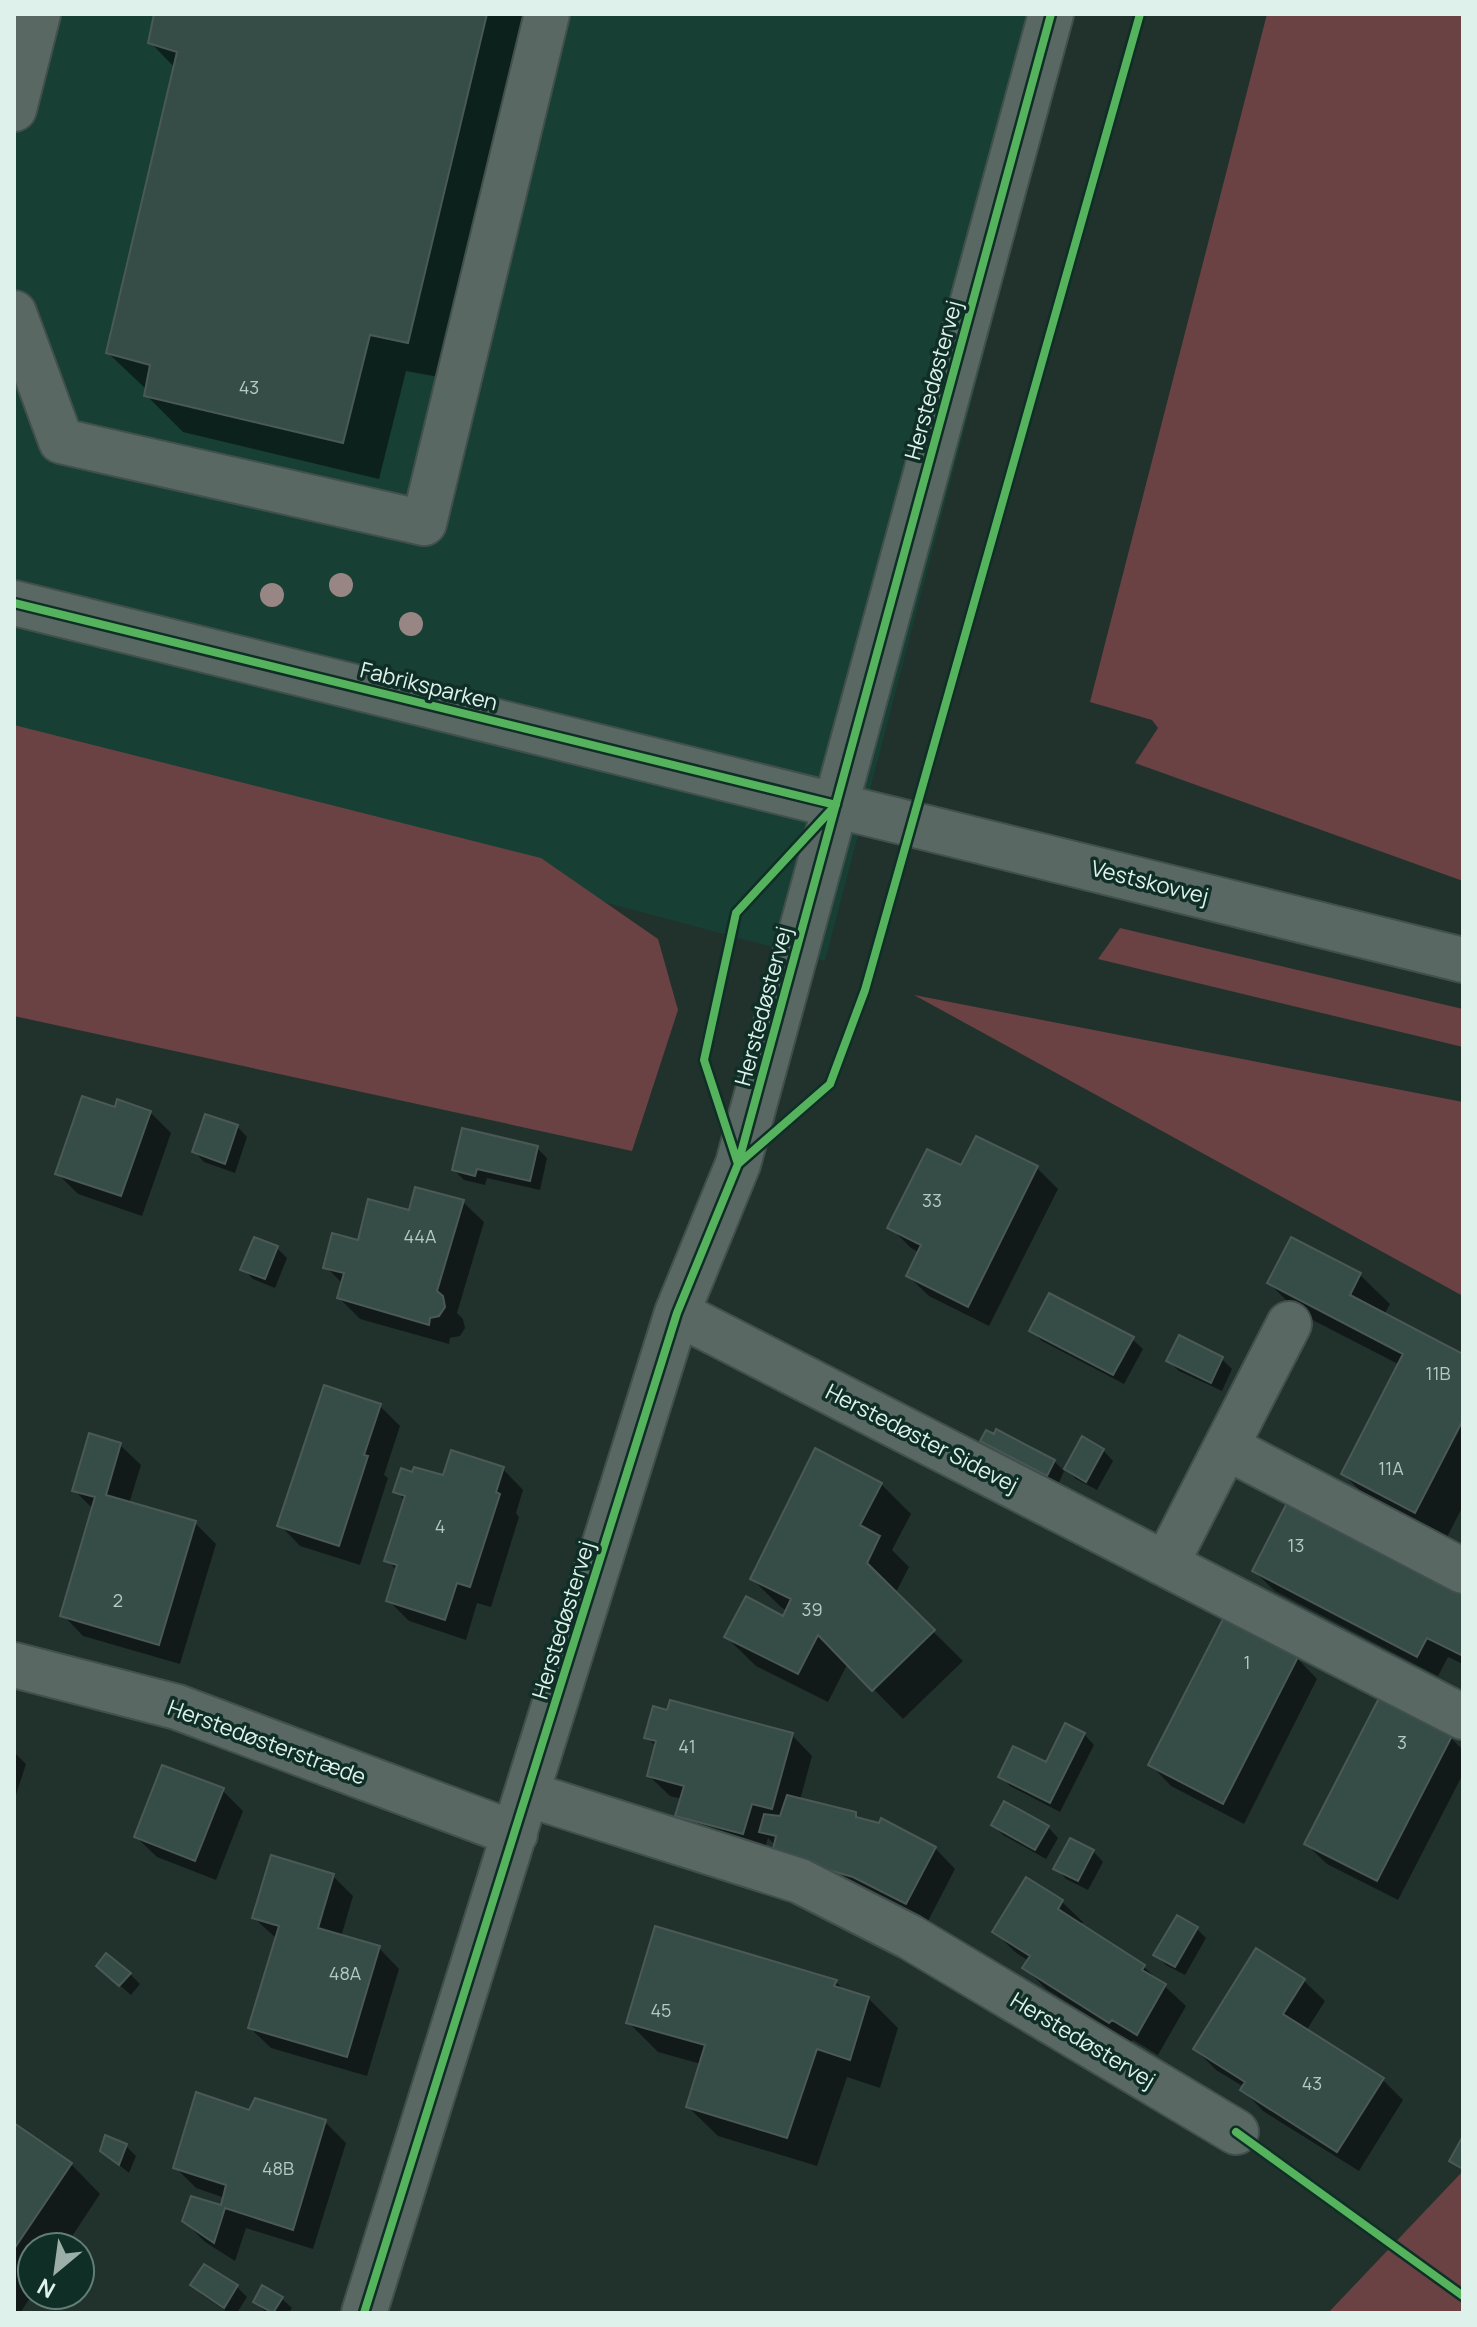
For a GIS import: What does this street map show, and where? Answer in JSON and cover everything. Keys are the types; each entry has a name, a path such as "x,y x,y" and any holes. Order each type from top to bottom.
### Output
{"street":[{"path":"14,109 38,14"},
{"path":"14,313 61,441 424,523 547,14"},
{"name":"Herstedøstervej","path":"364,2313 677,1313 738,1164 1051,14"},
{"name":"Fabriksparken","path":"14,603 836,805"},
{"name":"Vestskovvej","path":"836,805 1463,960"},
{"name":"Herstedøster Sidevej","path":"677,1313 1463,1717"},
{"path":"1166,1564 1289,1324"},
{"path":"1226,1447 1463,1571"},
{"name":"Herstedøsterstræde","path":"14,1665 177,1707 521,1814"},
{"name":"Herstedøstervej","path":"521,1814 800,1881 910,1937 1236,2132"}],"shaded area":[{"path":"14,14 1073,14 825,961 14,745"},
{"path":"1267,14 1463,14 1463,881 1135,763 1158,728 1152,720 1090,702"},
{"path":"14,725 541,858 658,939 678,1010 632,1151 14,1016"},
{"path":"1120,928 1463,1009 1463,1047 1098,959"},
{"path":"914,995 1463,1102 1463,1296"},
{"path":"1463,2171 1463,2313 1328,2313"}],"building":[{"path":"154,14 487,14 408,343 370,335 343,443 144,396 150,365 106,353 177,52 148,43"},
{"path":"82,1096 115,1107 117,1099 151,1111 121,1196 55,1174"},
{"path":"205,1114 238,1125 225,1164 192,1152"},
{"path":"462,1128 538,1146 530,1181 477,1169 475,1176 452,1170"},
{"path":"976,1136 1038,1166 968,1307 906,1276 921,1245 887,1228 927,1149 961,1165"},
{"path":"415,1187 464,1200 437,1291 443,1296 445,1307 439,1316 430,1318 429,1325 337,1298 344,1273 323,1268 332,1233 358,1240 368,1199 409,1210"},
{"path":"254,1237 278,1246 265,1279 240,1270"},
{"path":"1291,1237 1361,1273 1350,1295 1463,1354 1463,1420 1415,1513 1341,1474 1403,1354 1267,1283"},
{"path":"1049,1293 1134,1337 1113,1375 1029,1331"},
{"path":"1179,1335 1223,1357 1211,1383 1166,1361"},
{"path":"324,1385 381,1404 339,1546 277,1526"},
{"path":"996,1429 1055,1460 1047,1476 980,1441 986,1430 994,1434"},
{"path":"89,1433 121,1443 106,1495 196,1521 159,1645 60,1616 95,1497 72,1491"},
{"path":"1082,1436 1104,1449 1086,1482 1064,1469"},
{"path":"815,1448 882,1483 860,1525 880,1536 867,1563 935,1630 872,1691 818,1635 798,1674 724,1637 746,1596 783,1616 791,1599 750,1579"},
{"path":"451,1450 504,1467 496,1492 500,1494 470,1587 457,1583 445,1620 386,1601 397,1565 384,1561 405,1496 393,1492 401,1468 412,1472 414,1467 443,1475"},
{"path":"1290,1497 1463,1590 1463,1656 1427,1638 1417,1657 1252,1571"},
{"path":"1223,1619 1298,1657 1223,1804 1148,1765"},
{"path":"1379,1698 1452,1736 1377,1881 1304,1844"},
{"path":"670,1700 793,1733 772,1809 752,1804 743,1834 675,1816 684,1786 647,1776 656,1741 644,1738 653,1706 667,1710"},
{"path":"1065,1723 1085,1733 1050,1803 998,1777 1013,1746 1046,1762"},
{"path":"162,1765 224,1788 195,1861 134,1837"},
{"path":"787,1795 856,1812 856,1817 879,1823 881,1818 936,1847 906,1904 853,1877 772,1854 776,1836 759,1832 764,1814 780,1816"},
{"path":"1004,1801 1049,1826 1035,1850 991,1825"},
{"path":"1070,1838 1094,1850 1078,1881 1053,1869"},
{"path":"271,1855 334,1874 318,1928 380,1946 347,2057 248,2028 279,1926 252,1918"},
{"path":"1026,1877 1063,1900 1058,1909 1145,1965 1142,1970 1166,1984 1137,2035 1112,2020 1109,2023 1022,1968 1030,1956 992,1932"},
{"path":"1177,1915 1198,1927 1175,1967 1153,1955"},
{"path":"655,1926 837,1980 834,1986 869,1997 850,2060 817,2049 787,2138 686,2107 705,2045 626,2023"},
{"path":"1256,1948 1305,1979 1283,2014 1384,2078 1337,2152 1240,2090 1245,2082 1193,2049"},
{"path":"106,1953 131,1973 119,1986 96,1966"},
{"path":"196,2092 249,2110 255,2098 326,2120 293,2230 225,2208 214,2243 182,2221 191,2196 221,2205 226,2185 173,2168"},
{"path":"14,2123 72,2163 26,2231 16,2231 14,2249"},
{"path":"105,2135 127,2144 119,2165 100,2151"},
{"path":"1463,2136 1463,2169 1449,2161"},
{"path":"204,2264 238,2285 224,2308 190,2285"},
{"path":"262,2285 283,2297 273,2313 253,2302"}],"cycle path":[{"path":"364,2313 677,1313 738,1164 1051,14"},
{"path":"738,1164 830,1084 865,990 1140,14"},
{"path":"14,603 836,805"},
{"path":"738,1164 704,1060 736,913 833,808"},
{"path":"1236,2132 1463,2296"}]}
